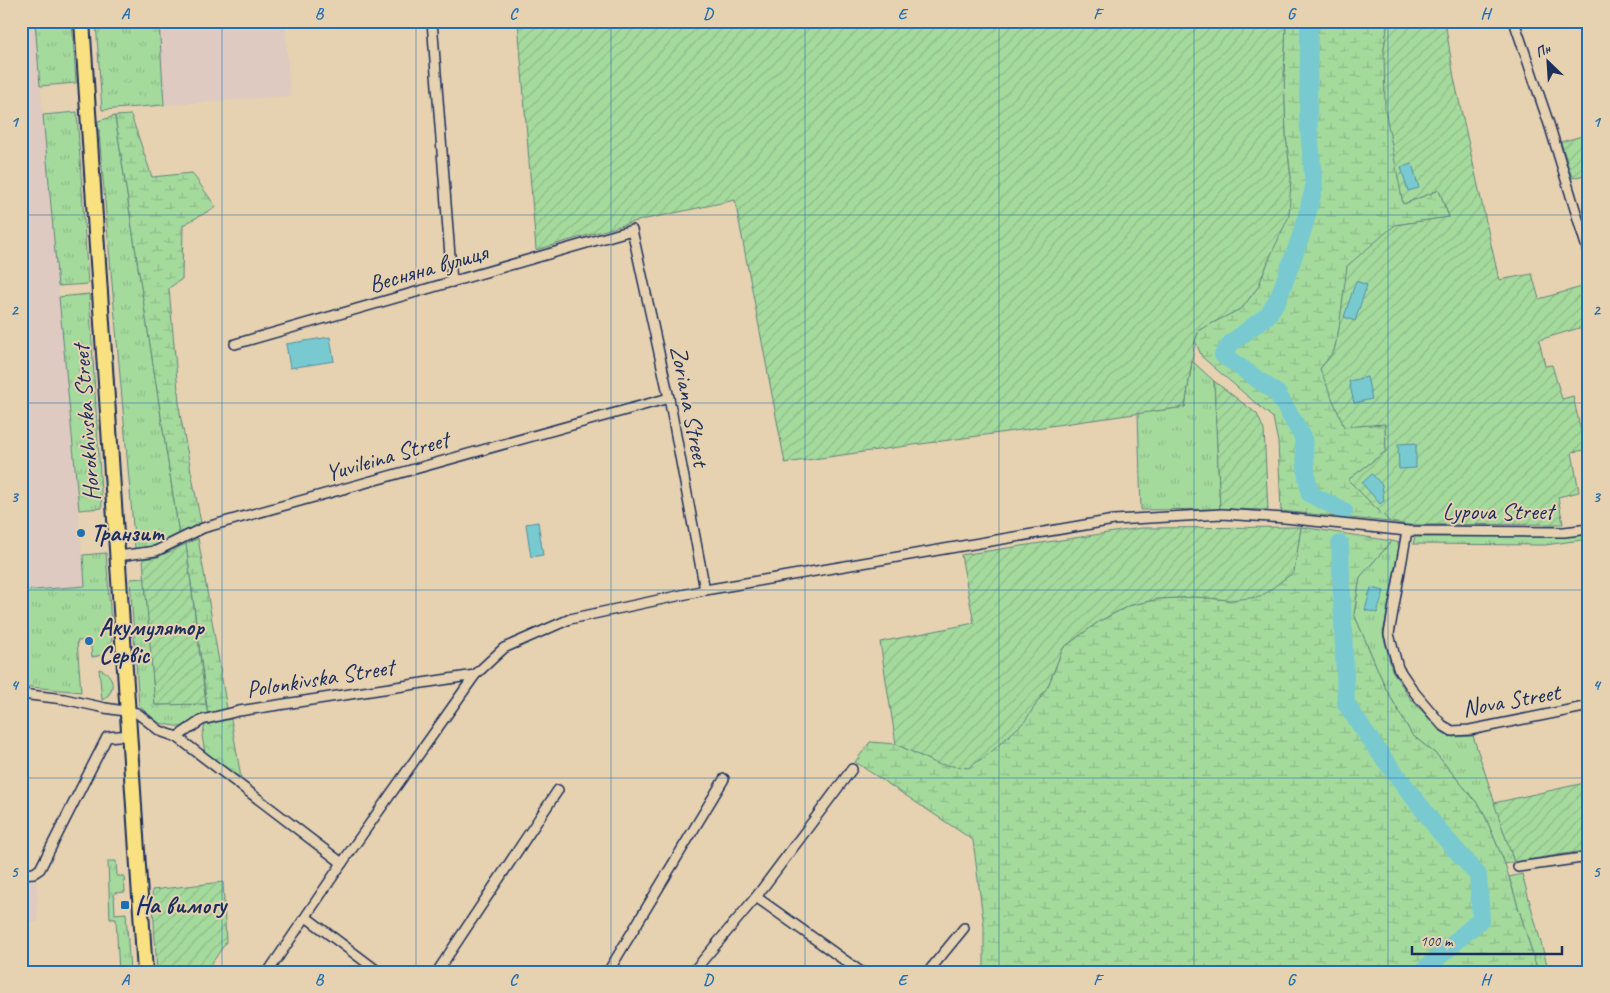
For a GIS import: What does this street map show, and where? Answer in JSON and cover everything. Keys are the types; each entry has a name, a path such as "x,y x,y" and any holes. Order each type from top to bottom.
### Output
{"main road":[{"name":"Horokhivska Street","path":"82,21 145,972"}],"street":[{"path":"432,21 452,282"},
{"path":"1514,21 1549,124 1589,254"},
{"name":"Весняна вулиця","path":"235,344 632,230"},
{"name":"Zoriana Street","path":"632,230 670,398 705,590"},
{"name":"Yuvileina Street","path":"118,556 156,551 203,528 670,398"},
{"name":"Lypova Street","path":"273,970 342,863 475,675 504,648 570,619 705,590 1114,520 1222,514 1285,518 1407,532 1564,532 1589,529"},
{"name":"Nova Street","path":"1407,532 1389,634 1398,668 1415,693 1442,725 1452,731 1470,730 1589,706"},
{"name":"Polonkivska Street","path":"177,737 202,720 239,711 475,675"},
{"path":"21,694 64,699 137,713 160,730 177,737 342,863"},
{"path":"21,874 34,874 40,869 107,737 130,735"},
{"path":"693,972 756,898 852,769"},
{"path":"608,972 724,779"},
{"path":"437,972 558,790"},
{"path":"1518,867 1589,857"},
{"path":"756,898 861,972"},
{"path":"306,917 379,972"},
{"path":"928,972 964,928"}],"shaded area":[{"path":"21,21 35,21 85,586 21,591"},
{"path":"159,21 285,21 290,96 164,105"},
{"path":"21,879 37,881 38,922 21,922"}],"green space":[{"path":"35,21 72,21 76,83 40,86"},
{"path":"96,21 159,21 164,105 102,110"},
{"path":"518,21 1286,21 1284,76 1286,137 1291,178 1289,216 1258,287 1242,308 1199,330 1195,341 1185,407 785,463 735,200 637,221 536,250"},
{"path":"1286,21 1388,21 1384,49 1404,204 1439,190 1449,217 1395,225 1339,329 1334,351 1320,369 1385,424 1386,451 1348,480 1390,522 1281,511 1278,442 1273,418 1202,357 1195,341 1199,330 1242,308 1258,287 1270,257 1291,178 1286,137 1284,76"},
{"path":"1388,21 1445,21 1454,78 1499,280 1532,274 1539,299 1589,285 1589,325 1539,340 1545,366 1552,365 1562,399 1573,396 1585,450 1572,452 1579,492 1558,497 1563,524 1409,525 1390,522 1348,480 1386,451 1385,424 1344,427 1320,369 1334,351 1339,329 1347,266 1395,225 1449,217 1439,190 1403,204 1385,109 1384,49"},
{"path":"77,112 88,284 58,286 43,115"},
{"path":"131,115 152,177 192,173 216,207 183,225 182,279 169,288 180,414 201,523 179,534 115,116"},
{"path":"115,116 179,534 155,546 135,549 98,121"},
{"path":"1589,134 1589,174 1572,178 1561,142"},
{"path":"89,294 102,508 79,510 59,297"},
{"path":"1192,361 1214,381 1220,509 1141,510 1138,413 1185,407"},
{"path":"1214,381 1257,414 1264,430 1268,510 1220,509"},
{"path":"1301,527 1392,541 1360,577 1354,614 1386,689 1412,735 1437,755 1482,809 1505,864 1538,972 984,972 984,926 973,840 855,762 870,742 896,744 937,764 1048,686 1063,648 1098,622 1128,606 1158,599 1196,597 1230,600 1294,572"},
{"path":"1301,527 1294,572 1260,597 1230,600 1196,597 1158,599 1128,606 1098,622 1063,648 1048,686 1025,721 990,753 968,768 937,764 896,744 880,642 974,623 961,555 1141,528"},
{"path":"1589,533 1589,539 1545,545 1413,544 1415,537 1564,536"},
{"path":"198,538 227,709 208,714 186,544"},
{"path":"1392,541 1400,543 1383,634 1392,670 1410,698 1439,729 1453,737 1473,736 1514,862 1505,864 1482,809 1437,755 1412,735 1386,689 1354,614 1360,577"},
{"path":"186,544 206,704 155,705 143,559 158,557"},
{"path":"106,553 112,637 109,649 104,654 92,657 90,640 77,641 81,692 21,686 21,634 24,633 21,591 85,586 83,555"},
{"path":"145,578 155,705 206,704 208,714 200,716 181,727 159,723 139,706 130,579"},
{"path":"99,669 108,675 112,683 110,693 102,700"},
{"path":"231,719 241,778 205,753 202,736 205,725"},
{"path":"1589,782 1589,850 1514,862 1494,803"},
{"path":"108,861 116,861 117,876 124,876 125,892 114,893 115,914 126,913 130,972 119,972 116,919 110,919"},
{"path":"1522,874 1549,972 1538,972 1509,877"},
{"path":"223,882 226,942 206,972 157,972 152,890"}],"water":[{"path":"1412,164 1419,188 1408,191 1401,167"},
{"path":"1356,281 1367,285 1355,321 1344,317"},
{"path":"330,337 334,361 290,368 286,344"},
{"path":"1367,377 1372,399 1354,403 1349,381"},
{"path":"1416,443 1416,468 1399,469 1398,444"},
{"path":"1372,474 1382,485 1384,501 1380,504 1362,483"},
{"path":"538,522 543,555 531,557 526,524"},
{"path":"1371,588 1384,591 1377,613 1365,610"}],"waterway":[{"path":"1312,21 1309,27 1308,117 1314,188 1303,230 1279,297 1268,315 1231,343 1223,355 1277,393 1303,437 1310,494 1344,511"},
{"path":"1340,544 1346,704 1376,748 1440,832 1478,875 1481,919 1422,972"}],"place":[{"name":"Транзит","path":"81,533"},
{"name":"Акумулятор Сервіс","path":"89,641"},
{"name":"На вимогу","path":"125,905"}]}
